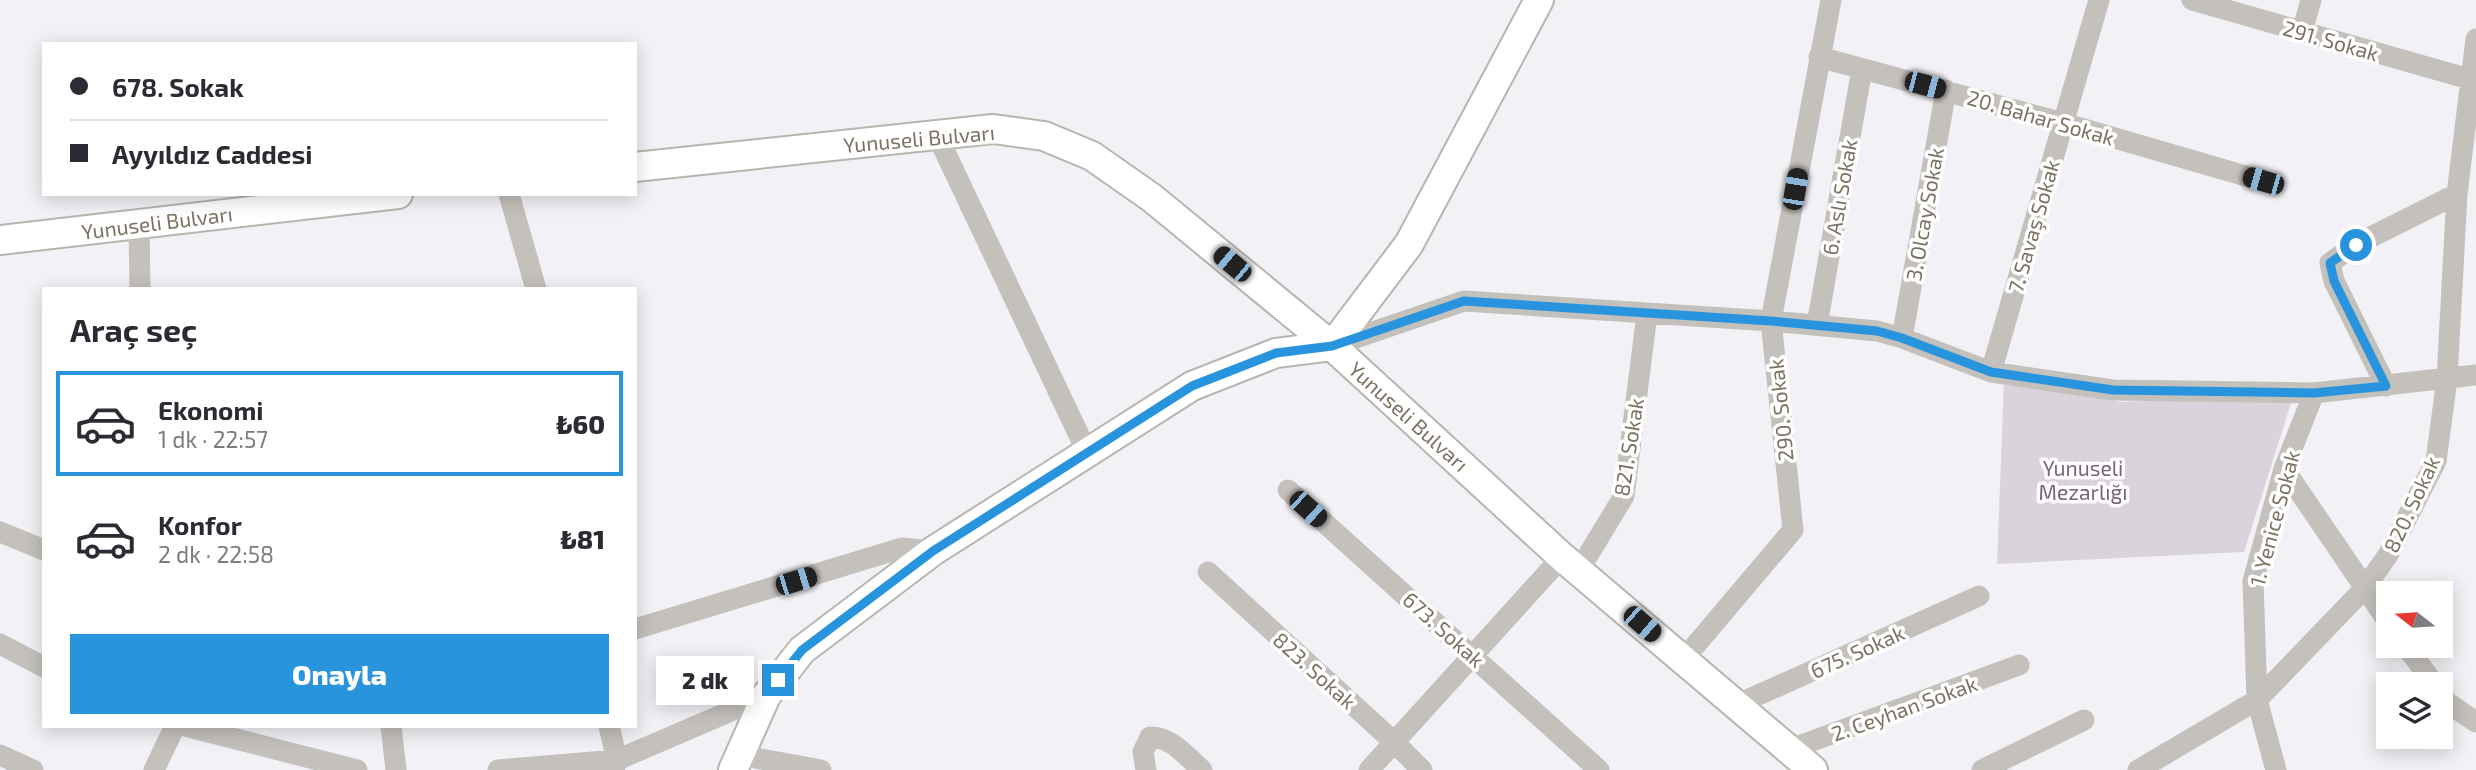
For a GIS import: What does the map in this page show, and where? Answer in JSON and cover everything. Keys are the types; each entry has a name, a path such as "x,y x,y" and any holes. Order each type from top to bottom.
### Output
{"main road":[{"path":"736,762 766,696 802,650 933,551 1192,386 1276,353 1332,346 1409,244 1539,0"},
{"name":"Yunuseli Bulvarı","path":"637,167 993,129 1044,136 1092,156 1152,198 1332,346 1571,564 1813,770"},
{"name":"Yunuseli Bulvarı","path":"0,240 381,196"}],"street":[{"name":"290. Sokak","path":"1684,660 1793,530 1771,321 1831,0"},
{"name":"7. Savaş Sokak","path":"1991,372 2099,0"},
{"name":"291. Sokak","path":"2192,0 2473,80"},
{"path":"2302,32 2311,0"},
{"name":"820. Sokak","path":"2138,770 2257,700 2364,589 2388,555 2436,461 2447,379 2457,194 2476,39"},
{"name":"20. Bahar Sokak","path":"1819,57 1946,90 2263,181"},
{"name":"6. Aslı Sokak","path":"1817,326 1861,69"},
{"name":"3. Olcay Sokak","path":"1902,338 1946,90"},
{"path":"937,135 1087,452"},
{"path":"2386,386 2334,281 2330,263 2356,245 2457,194"},
{"path":"510,196 535,287"},
{"path":"139,225 140,287"},
{"path":"1332,346 1464,301 1771,321 1877,331 1991,372 2113,390 2314,393 2476,375"},
{"name":"821. Sokak","path":"1369,770 1473,655 1571,564 1624,496 1647,314"},
{"name":"1. Yenice Sokak","path":"2276,770 2257,700 2253,581 2284,469 2314,393"},
{"path":"2284,469 2376,605"},
{"name":"673. Sokak","path":"1288,490 1599,770"},
{"path":"0,532 42,549"},
{"path":"637,628 902,548 933,551"},
{"name":"823. Sokak","path":"1208,572 1422,770"},
{"name":"675. Sokak","path":"1736,705 1979,596"},
{"path":"0,644 42,666"},
{"name":"2. Ceyhan Sokak","path":"1788,750 2019,666"},
{"path":"498,770 616,765 766,696"},
{"path":"2453,706 2476,722"},
{"path":"1982,770 2084,720"},
{"path":"154,770 174,728"},
{"path":"193,728 357,770"},
{"path":"391,728 396,770"},
{"path":"610,728 616,765"},
{"path":"1146,770 1143,752 1150,737 1161,737 1170,741 1202,770"},
{"path":"0,755 33,770"},
{"path":"736,762 821,770"}],"green space":[{"name":"Yunuseli Mezarlığı","path":"2004,381 2121,402 2223,396 2292,400 2244,552 1997,564"}],"route":[{"path":"778,680 802,650 933,551 1192,386 1276,353 1332,346 1464,301 1771,321 1877,331 1991,372 2113,390 2314,393 2386,386 2334,281 2330,263 2356,245"}]}
